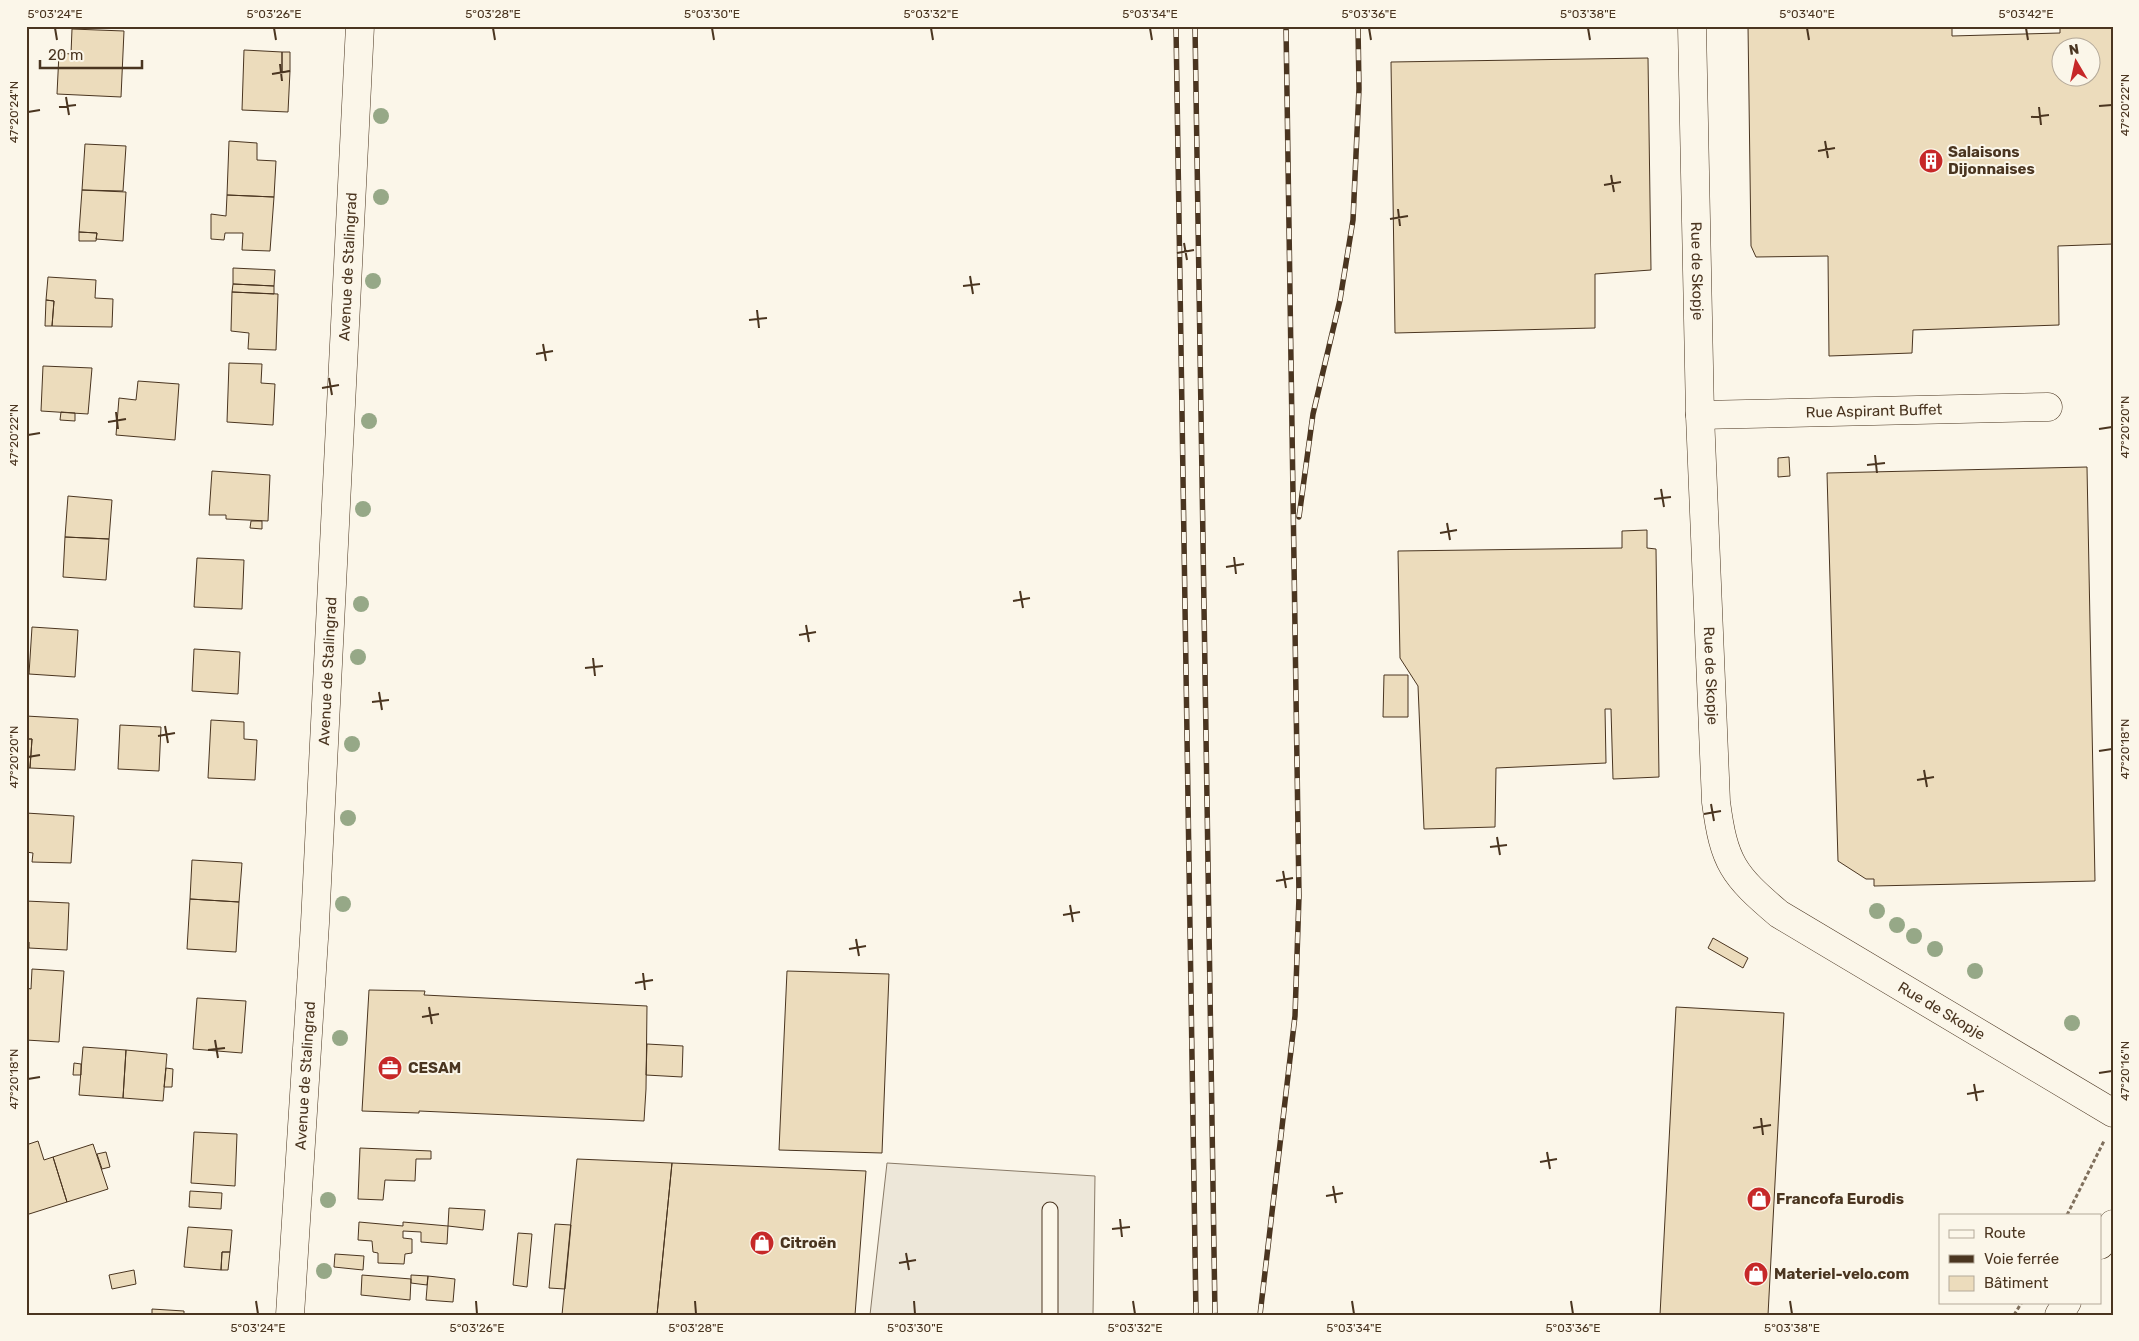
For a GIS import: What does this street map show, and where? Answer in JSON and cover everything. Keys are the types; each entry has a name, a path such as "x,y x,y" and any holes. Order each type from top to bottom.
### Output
{"street":[{"name":"Avenue de Stalingrad","path":"290,1315 315,923 360,26"},
{"name":"Rue de Skopje","path":"1692,26 1700,415 1716,802 1720,834 1731,866 1750,890 1779,914 2111,1123"},
{"name":"Rue Aspirant Buffet","path":"1700,415 2048,407"},
{"path":"2102,1242 2113,1224"},
{"path":"2059,1315 2066,1304"}],"lane":[{"path":"1050,1210 1050,1315"}],"path":[{"path":"2067,1214 2111,1123"},
{"path":"2014,1315 2021,1304"}],"shaded area":[{"path":"887,1163 1095,1176 1093,1315 870,1315"}],"building":[{"name":"Salaisons Dijonnaises","path":"1748,26 1952,26 1952,36 2060,33 2060,26 2113,26 2113,244 2058,246 2059,325 1913,330 1912,353 1829,356 1828,256 1756,257 1751,246"},
{"path":"72,29 124,31 121,97 57,94 59,53 71,54"},
{"path":"244,50 282,52 282,72 290,71 288,112 242,110"},
{"path":"282,52 290,52 290,71 282,72"},
{"path":"1648,58 1651,270 1595,274 1595,328 1395,333 1391,62"},
{"path":"229,141 257,143 257,160 276,161 274,197 227,195"},
{"path":"85,144 126,146 123,191 82,190"},
{"path":"82,190 126,192 123,241 96,239 97,233 79,232"},
{"path":"227,195 274,197 270,251 242,250 243,233 225,233 224,240 211,239 211,214 226,216"},
{"path":"79,232 97,233 96,241 79,241"},
{"path":"233,268 275,270 274,286 233,284"},
{"path":"48,277 96,280 95,298 113,299 112,327 52,326 54,301 46,300"},
{"path":"233,284 274,286 274,294 232,292"},
{"path":"232,292 278,294 276,350 248,349 249,333 231,331"},
{"path":"46,300 54,301 52,326 45,326"},
{"path":"229,363 262,364 261,383 275,384 273,425 227,422"},
{"path":"43,366 92,368 88,414 41,411"},
{"path":"138,381 179,384 175,440 116,435 119,398 136,400"},
{"path":"61,412 75,413 75,421 60,420"},
{"path":"1789,457 1790,476 1778,477 1778,458"},
{"path":"2087,467 2095,881 1874,886 1874,879 1866,879 1838,861 1827,473"},
{"path":"212,471 270,475 268,521 226,519 226,515 209,515"},
{"path":"68,496 112,500 109,539 65,537"},
{"path":"251,521 262,521 262,529 250,528"},
{"path":"1647,530 1647,548 1656,549 1659,777 1613,779 1611,709 1605,709 1606,763 1496,768 1495,827 1424,829 1418,686 1400,658 1398,551 1622,548 1622,531"},
{"path":"65,537 109,539 106,580 63,577"},
{"path":"197,558 244,560 242,609 194,607"},
{"path":"32,627 78,630 75,677 29,674"},
{"path":"194,649 240,652 238,694 192,691"},
{"path":"1384,675 1408,675 1408,717 1383,717"},
{"path":"26,716 78,719 75,770 30,768 32,739 26,739"},
{"path":"211,720 244,722 244,739 257,740 255,780 208,778"},
{"path":"120,725 161,727 159,771 118,769"},
{"path":"26,739 32,739 30,768 26,768"},
{"path":"26,813 74,816 71,863 32,862 33,853 26,852"},
{"path":"192,860 242,863 239,902 190,899"},
{"path":"190,899 239,902 236,952 187,949"},
{"path":"26,901 69,903 67,950 29,948 29,942 26,942"},
{"path":"1713,938 1748,958 1743,968 1708,948"},
{"path":"32,969 64,971 59,1042 26,1040 26,988 31,989"},
{"path":"787,971 889,974 882,1153 779,1150"},
{"path":"369,990 425,991 424,995 647,1006 644,1121 419,1111 419,1113 362,1111"},
{"path":"197,998 246,1001 242,1053 193,1049"},
{"path":"1676,1007 1784,1013 1768,1315 1660,1315"},
{"path":"647,1044 683,1046 682,1077 646,1075"},
{"path":"83,1047 126,1050 123,1098 79,1095"},
{"path":"126,1050 167,1054 163,1101 123,1098"},
{"path":"74,1063 81,1064 81,1075 73,1075"},
{"path":"166,1068 173,1069 172,1087 164,1087"},
{"path":"194,1132 237,1134 235,1186 191,1183"},
{"path":"38,1141 44,1160 53,1157 67,1202 26,1215 26,1145"},
{"path":"93,1144 108,1189 67,1202 53,1157"},
{"path":"360,1148 431,1151 431,1159 416,1159 415,1181 385,1180 383,1200 358,1199"},
{"path":"106,1152 110,1167 102,1169 97,1154"},
{"path":"577,1159 672,1163 657,1315 562,1315"},
{"name":"Citroën","path":"672,1163 866,1171 855,1315 657,1315"},
{"path":"190,1191 222,1193 221,1209 189,1207"},
{"path":"449,1208 485,1210 483,1230 448,1226"},
{"path":"359,1222 403,1226 403,1222 448,1226 447,1244 421,1242 421,1232 403,1231 403,1238 412,1239 412,1253 405,1254 404,1264 378,1263 378,1253 373,1252 372,1241 358,1240"},
{"path":"555,1224 571,1225 565,1289 549,1288"},
{"path":"188,1227 232,1230 230,1252 222,1252 221,1270 184,1267"},
{"path":"518,1233 532,1234 527,1287 513,1285"},
{"path":"222,1252 230,1252 228,1270 221,1270"},
{"path":"335,1254 364,1256 363,1270 334,1267"},
{"path":"134,1270 136,1284 112,1289 109,1275"},
{"path":"362,1275 411,1279 410,1300 361,1295"},
{"path":"411,1275 428,1276 427,1285 411,1283"},
{"path":"428,1276 455,1279 453,1302 426,1300"},
{"path":"152,1309 184,1311 184,1315 152,1315"}],"railway":[{"path":"1176,26 1196,1315"},
{"path":"1195,26 1215,1315"},
{"path":"1260,1315 1295,1016 1299,896 1286,26"},
{"path":"1299,517 1313,414 1340,300 1353,220 1359,89 1358,26"}],"place":[{"name":"Salaisons Dijonnaises","path":"1931,161"},
{"name":"CESAM","path":"390,1068"},
{"name":"Francofa Eurodis","path":"1759,1199"},
{"name":"Citroën","path":"762,1243"},
{"name":"Materiel-velo.com","path":"1756,1274"}]}
